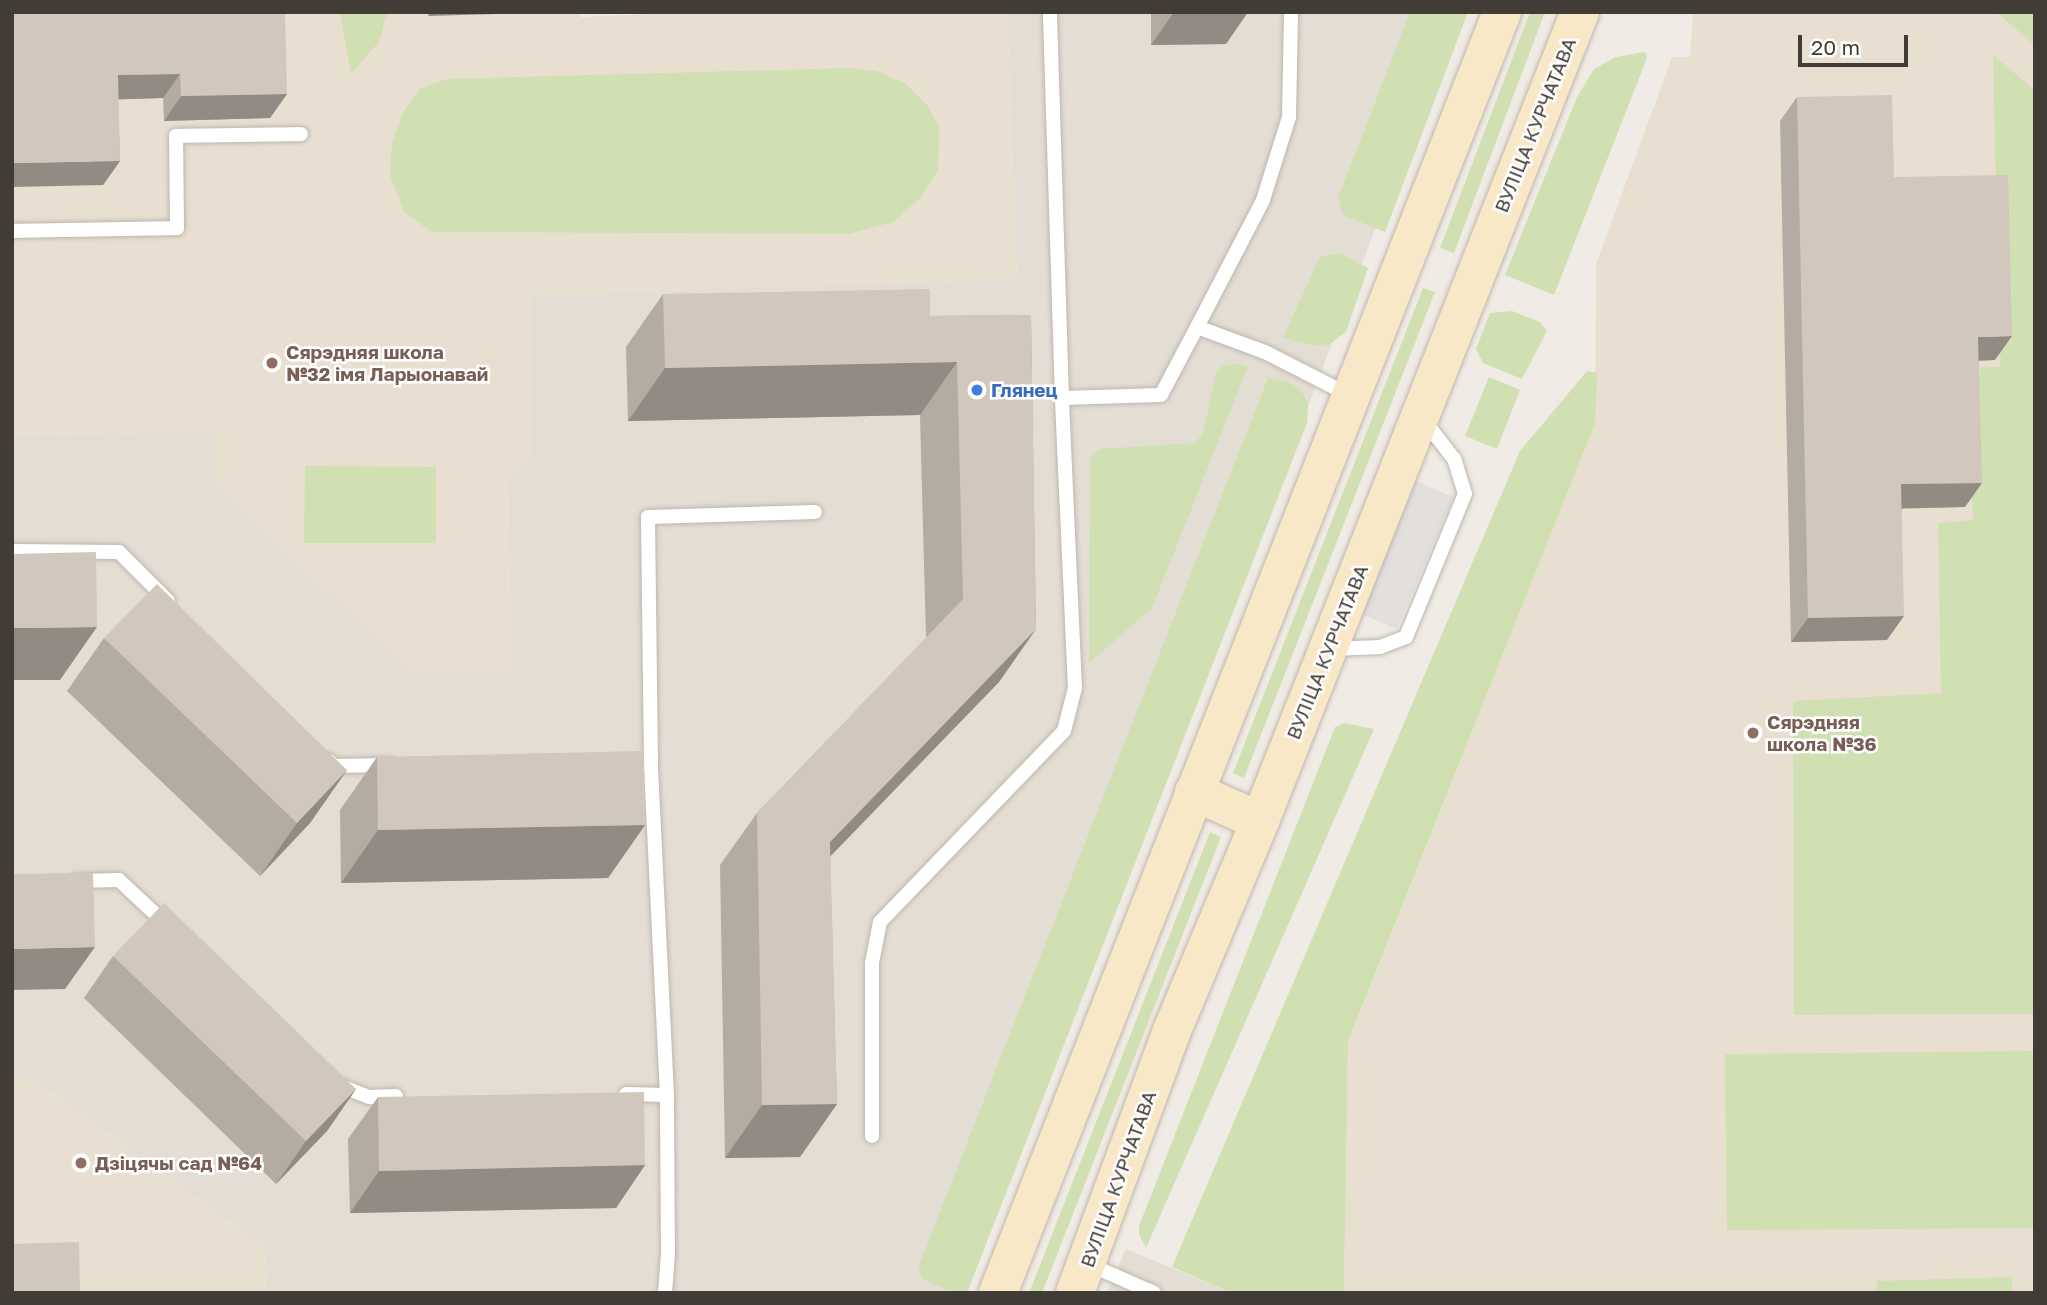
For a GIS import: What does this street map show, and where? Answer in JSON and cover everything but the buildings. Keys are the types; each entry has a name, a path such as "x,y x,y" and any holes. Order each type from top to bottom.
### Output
{"main road":[{"path":"998,1293 1349,395 1502,12"},
{"name":"ВУЛІЦА КУРЧАТАВА","path":"1081,1278 1171,1033 1260,821 1580,12"},
{"path":"1194,792 1260,821"}],"lane":[{"path":"872,1136 872,963 880,922 1064,731 1075,688 1062,398 1050,12"},
{"path":"1062,398 1161,395 1263,200 1289,117 1292,12"},
{"path":"12,231 177,228 176,136 301,134"},
{"path":"1196,327 1265,352 1349,395"},
{"path":"1328,649 1380,647 1406,637 1465,494 1454,459 1421,415"},
{"path":"665,1293 668,1253 667,1096 651,764 648,517 816,512"},
{"path":"12,551 119,552 178,610"},
{"path":"314,746 334,766 400,765"},
{"path":"632,764 651,764"},
{"path":"66,881 119,880 179,936"},
{"path":"329,1077 340,1086 370,1097 411,1096"},
{"path":"615,1094 667,1096"},
{"path":"1081,1278 1154,1293"}],"shaded area":[{"name":"Сярэдняя школа №32 імя Ларыонавай","path":"12,12 578,12 581,17 694,12 1007,12 1017,278 531,296 531,455 508,475 511,672 414,673 216,486 214,430 12,436"},
{"path":"1007,12 1457,12 1295,441 964,1293 266,1293 264,1247 35,1080 12,1080 12,436 214,430 511,672 508,475 531,455 531,296 1017,278"},
{"name":"Сярэдняя школа №36","path":"1693,12 2035,12 2035,1293 1344,1293 1348,1043 1595,424 1596,264 1672,57 1690,57"},
{"path":"1416,481 1453,497 1397,629 1361,614"},
{"name":"Дзіцячы сад №64","path":"12,1080 35,1080 264,1247 266,1293 12,1293"},
{"path":"1126,1249 1232,1293 1107,1293"}],"green space":[{"path":"340,12 387,12 379,42 351,74"},
{"path":"1410,12 1468,12 1385,232 1343,215 1338,198"},
{"path":"1530,12 1545,12 1454,253 1440,248"},
{"path":"1996,12 2035,12 2035,45"},
{"path":"1645,52 1647,58 1554,295 1505,275 1577,97 1594,69 1616,57"},
{"path":"1993,55 2035,90 2035,1014 1794,1015 1793,701 1941,693 1938,523 1973,520 1967,367 2000,367"},
{"path":"849,68 876,71 905,83 927,105 939,127 938,170 920,198 893,222 849,234 432,232 404,212 390,175 392,143 403,112 421,88 447,79"},
{"path":"1341,253 1368,268 1346,332 1330,344 1314,346 1283,337 1320,257"},
{"path":"1423,288 1435,292 1244,778 1233,773"},
{"path":"1512,311 1540,322 1547,331 1522,379 1483,363 1476,349 1490,313"},
{"path":"1239,364 1248,367 1152,608 1089,663 1090,459 1099,449 1194,443 1203,434 1216,372 1223,365"},
{"path":"1587,371 1597,373 1595,424 1348,1042 1344,1293 1232,1293 1172,1267 1520,451"},
{"path":"1489,377 1520,390 1497,449 1465,436"},
{"path":"1268,378 1286,381 1301,390 1308,404 1307,423 967,1293 953,1293 921,1278 919,1265"},
{"path":"305,466 436,467 436,543 304,543"},
{"path":"1344,723 1374,729 1146,1248 1139,1234 1139,1226 1335,727"},
{"path":"1210,832 1221,837 1042,1293 1029,1293"},
{"path":"2035,1051 2035,1228 1727,1230 1725,1054"},
{"path":"2012,1277 2012,1293 1877,1293 1877,1281"}],"place":[{"name":"Сярэдняя школа №32 імя Ларыонавай","path":"272,363"},
{"name":"Глянец","path":"977,390"},
{"name":"Сярэдняя школа №36","path":"1753,733"},
{"name":"Дзіцячы сад №64","path":"81,1163"}]}
